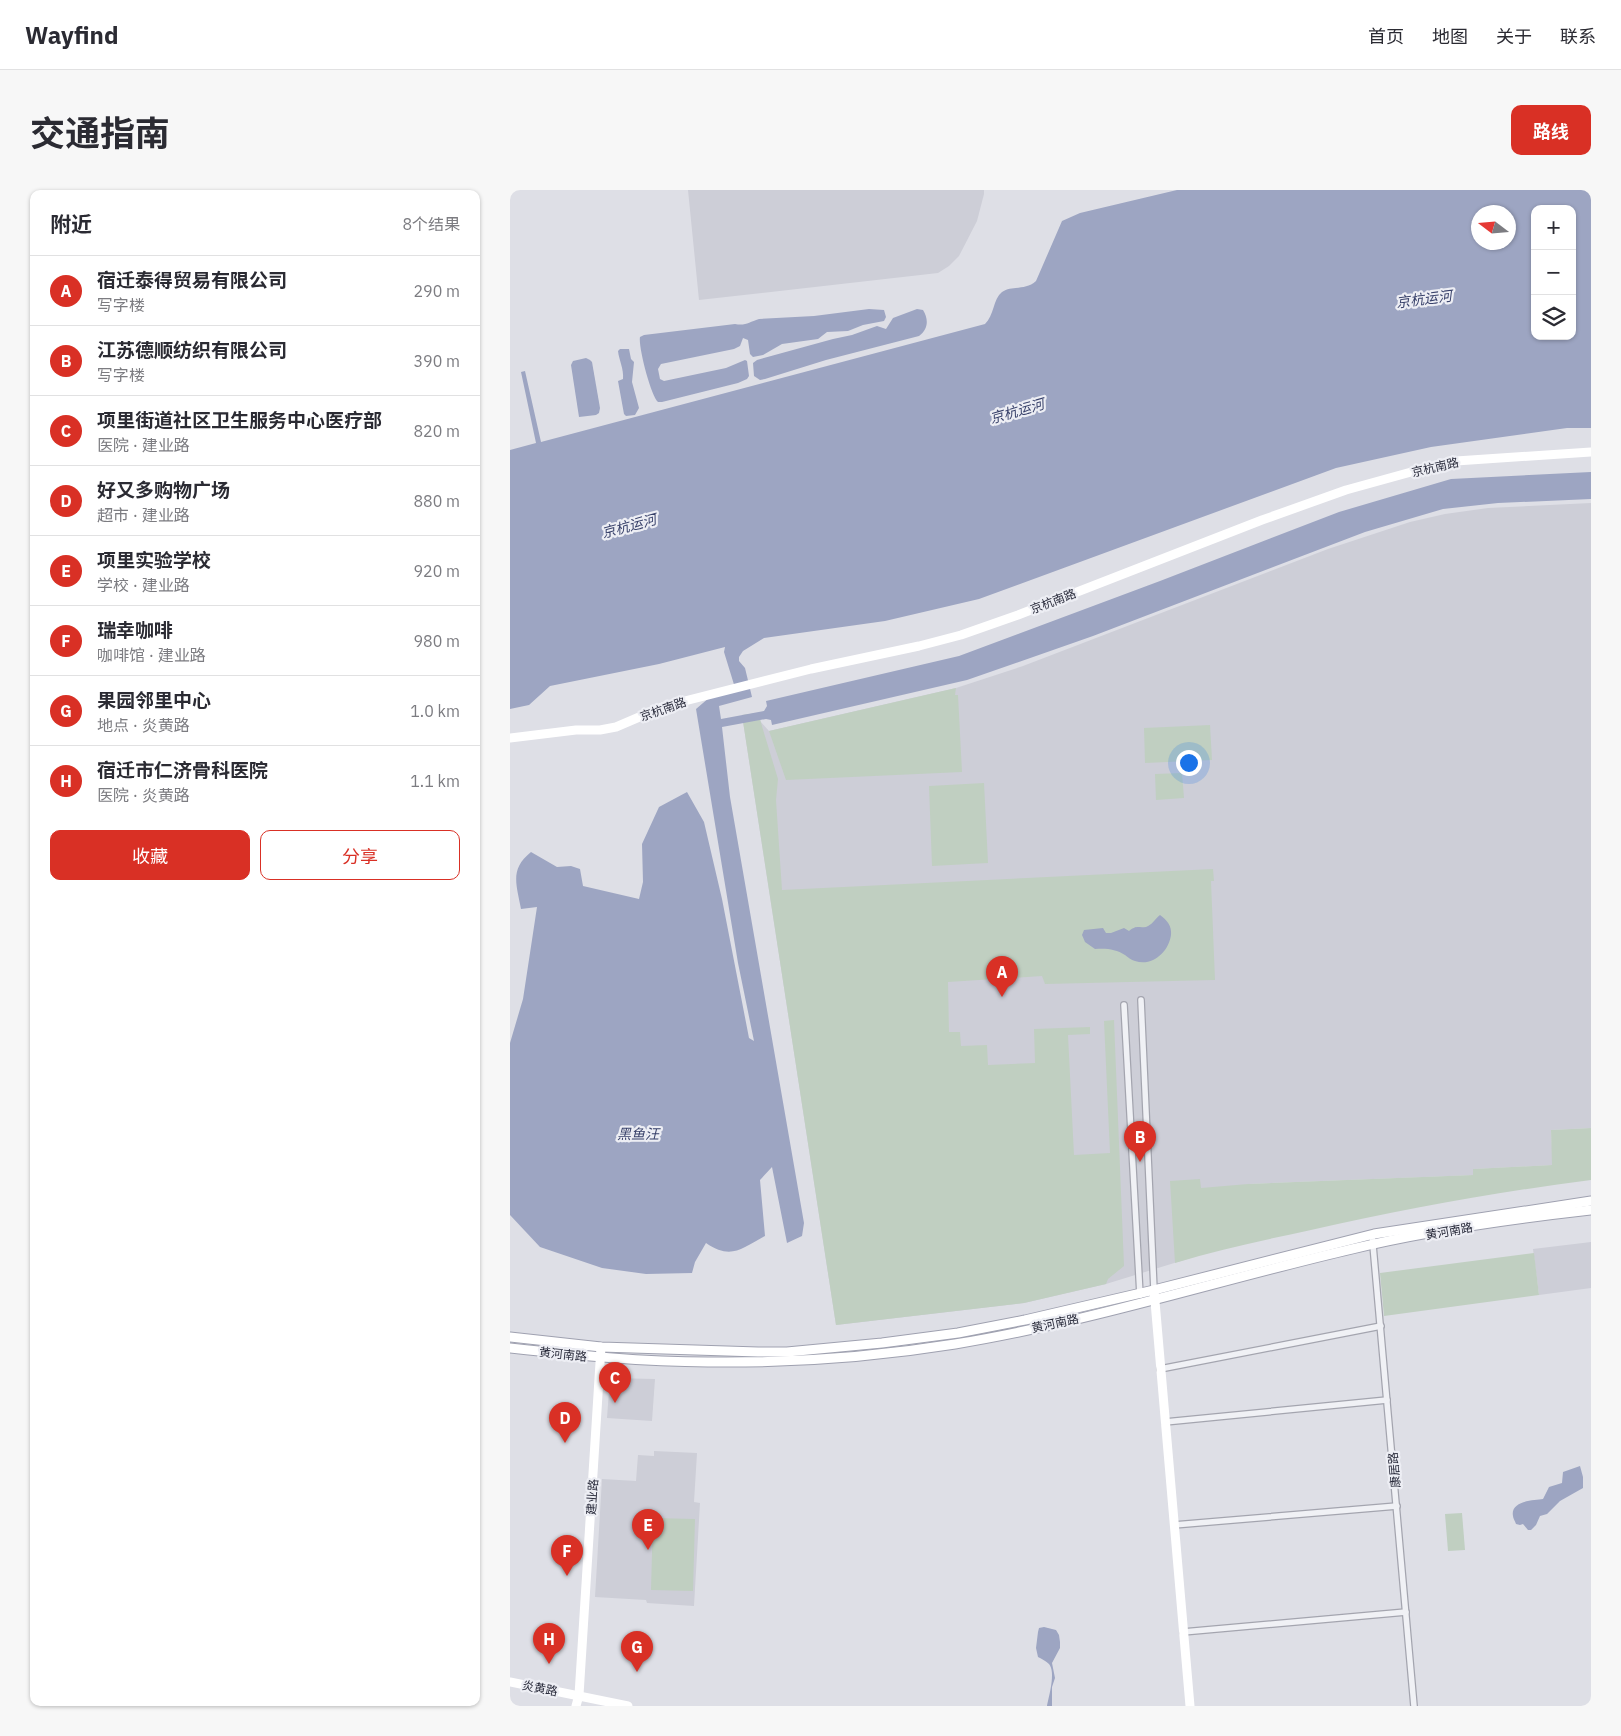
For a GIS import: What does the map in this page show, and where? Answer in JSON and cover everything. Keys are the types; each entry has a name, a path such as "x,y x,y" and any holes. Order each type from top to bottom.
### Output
{"main road":[{"name":"京杭南路","path":"510,738 616,727 665,706 811,669 962,635 1346,490 1422,469 1456,461 1591,452"},
{"name":"黄河南路","path":"510,1348 600,1357 706,1362 772,1362 854,1356 956,1344 1074,1319 1141,1298 1154,1290 1373,1239 1591,1201"},
{"name":"黄河南路","path":"510,1337 601,1347 680,1351 778,1352 882,1343 977,1330 1141,1298 1154,1300 1373,1239 1591,1210"},
{"path":"1154,1290 1190,1706"},
{"name":"建业路","path":"576,1706 579,1696 601,1347"},
{"name":"炎黄路","path":"510,1682 628,1706"}],"street":[{"path":"1141,1000 1154,1290"},
{"path":"1124,1005 1141,1298"},
{"name":"康居路","path":"1373,1239 1414,1706"},
{"path":"1160,1369 1381,1326"},
{"path":"1165,1422 1387,1400"},
{"path":"1174,1525 1397,1506"},
{"path":"1183,1632 1406,1612"}],"shaded area":[{"path":"688,190 984,190 984,194 977,221 959,256 938,273 699,300"},
{"path":"1591,503 1591,1128 1551,1130 1553,1165 1474,1169 1474,1175 1248,1184 1210,1252 1106,1284 1024,1303 836,1325 742,715 758,713 761,722 769,731 956,688 1023,666 1328,549 1410,522 1445,514 1488,508"},
{"path":"1591,1242 1591,1288 1539,1295 1533,1249"},
{"path":"610,1378 655,1379 652,1421 607,1418"},
{"path":"654,1451 697,1453 694,1502 700,1503 694,1606 647,1603 646,1600 595,1597 602,1479 636,1481 638,1455 654,1456"}],"green space":[{"path":"956,688 962,772 786,780 769,731"},
{"path":"758,713 778,779 776,800 782,890 1213,869 1214,881 1211,881 1215,980 1045,984 1042,976 948,982 949,1032 960,1032 961,1046 987,1045 988,1065 1035,1063 1034,1029 1090,1027 1090,1034 1068,1035 1074,1155 1110,1153 1104,1021 1114,1020 1124,1266 1108,1279 1106,1284 1024,1303 836,1325 742,715"},
{"path":"1210,725 1212,760 1145,763 1144,728"},
{"path":"1182,773 1184,798 1156,800 1155,774"},
{"path":"984,783 988,863 932,866 929,786"},
{"path":"1591,1128 1591,1180 1381,1215 1243,1245 1175,1263 1170,1181 1200,1179 1201,1188 1248,1184 1473,1175 1473,1169 1552,1165 1551,1130"},
{"path":"1534,1253 1539,1295 1384,1316 1380,1273"},
{"path":"1462,1513 1465,1550 1448,1551 1445,1514"},
{"path":"653,1518 695,1519 693,1591 651,1590"}],"water":[{"path":"1177,190 1591,190 1591,428 1567,428 1431,447 1336,468 979,599 885,621 764,638 743,651 739,657 739,661 745,668 752,697 719,706 721,719 764,711 767,706 766,701 959,656 1339,512 1451,479 1591,472 1591,499 1498,503 1443,509 1365,532 1093,636 967,680 772,725 771,720 766,719 722,727 730,797 804,1223 802,1236 787,1243 772,1167 760,1180 765,1236 736,1251 729,1252 722,1251 706,1243 695,1262 692,1273 646,1274 602,1268 540,1247 510,1215 510,1043 523,999 537,907 521,909 516,877 524,858 531,852 557,867 571,866 580,869 583,886 639,899 643,882 642,844 659,807 687,792 704,822 722,899 749,1038 754,1041 738,963 696,709 710,697 736,691 724,652 725,647 659,664 550,686 529,705 510,709 510,450 536,443 521,372 525,371 541,442 985,324 1002,292 1027,286 1036,281 1062,221 1080,213"},
{"path":"869,309 884,310 886,317 884,321 863,325 848,331 827,332 818,339 782,344 763,355 753,357 750,354 748,340 743,338 740,346 734,349 661,364 658,369 660,379 664,381 726,368 745,360 747,361 749,376 738,383 662,402 658,402 652,391 641,350 640,337 644,335 742,324 759,319 814,316"},
{"path":"917,309 923,310 927,321 926,327 919,336 826,360 765,379 760,380 754,376 753,363 757,360 852,335 877,326 886,329 893,318"},
{"path":"620,349 629,349 631,359 634,362 632,382 639,408 635,415 626,416 624,414 618,381 623,379 618,351"},
{"path":"586,358 592,362 600,408 599,413 596,415 579,417 571,365 573,361"},
{"path":"1160,915 1170,926 1170,941 1159,956 1148,962 1134,961 1114,950 1095,949 1085,942 1082,935 1084,930 1103,928 1106,933 1111,933 1124,928 1129,931 1136,927 1146,927"},
{"path":"1580,1466 1583,1488 1560,1501 1547,1514 1540,1516 1536,1525 1531,1530 1528,1530 1523,1524 1516,1524 1513,1516 1515,1507 1524,1502 1543,1499 1549,1487 1562,1483 1563,1472"},
{"path":"1044,1627 1056,1630 1060,1642 1060,1648 1052,1663 1055,1678 1052,1687 1052,1706 1047,1706 1051,1684 1051,1668 1048,1663 1038,1657 1036,1648 1039,1628"}],"place":[{"name":"宿迁泰得贸易有限公司","path":"1002,997"},
{"name":"江苏德顺纺织有限公司","path":"1140,1162"},
{"name":"项里街道社区卫生服务中心医疗部","path":"615,1403"},
{"name":"好又多购物广场","path":"565,1443"},
{"name":"项里实验学校","path":"648,1550"},
{"name":"瑞幸咖啡","path":"567,1576"},
{"name":"宿迁市仁济骨科医院","path":"549,1664"},
{"name":"果园邻里中心","path":"637,1672"}],"water label":[{"name":"京杭运河","path":"1424,299"},
{"name":"京杭运河","path":"1017,411"},
{"name":"京杭运河","path":"629,526"},
{"name":"黑鱼汪","path":"638,1134"}]}
